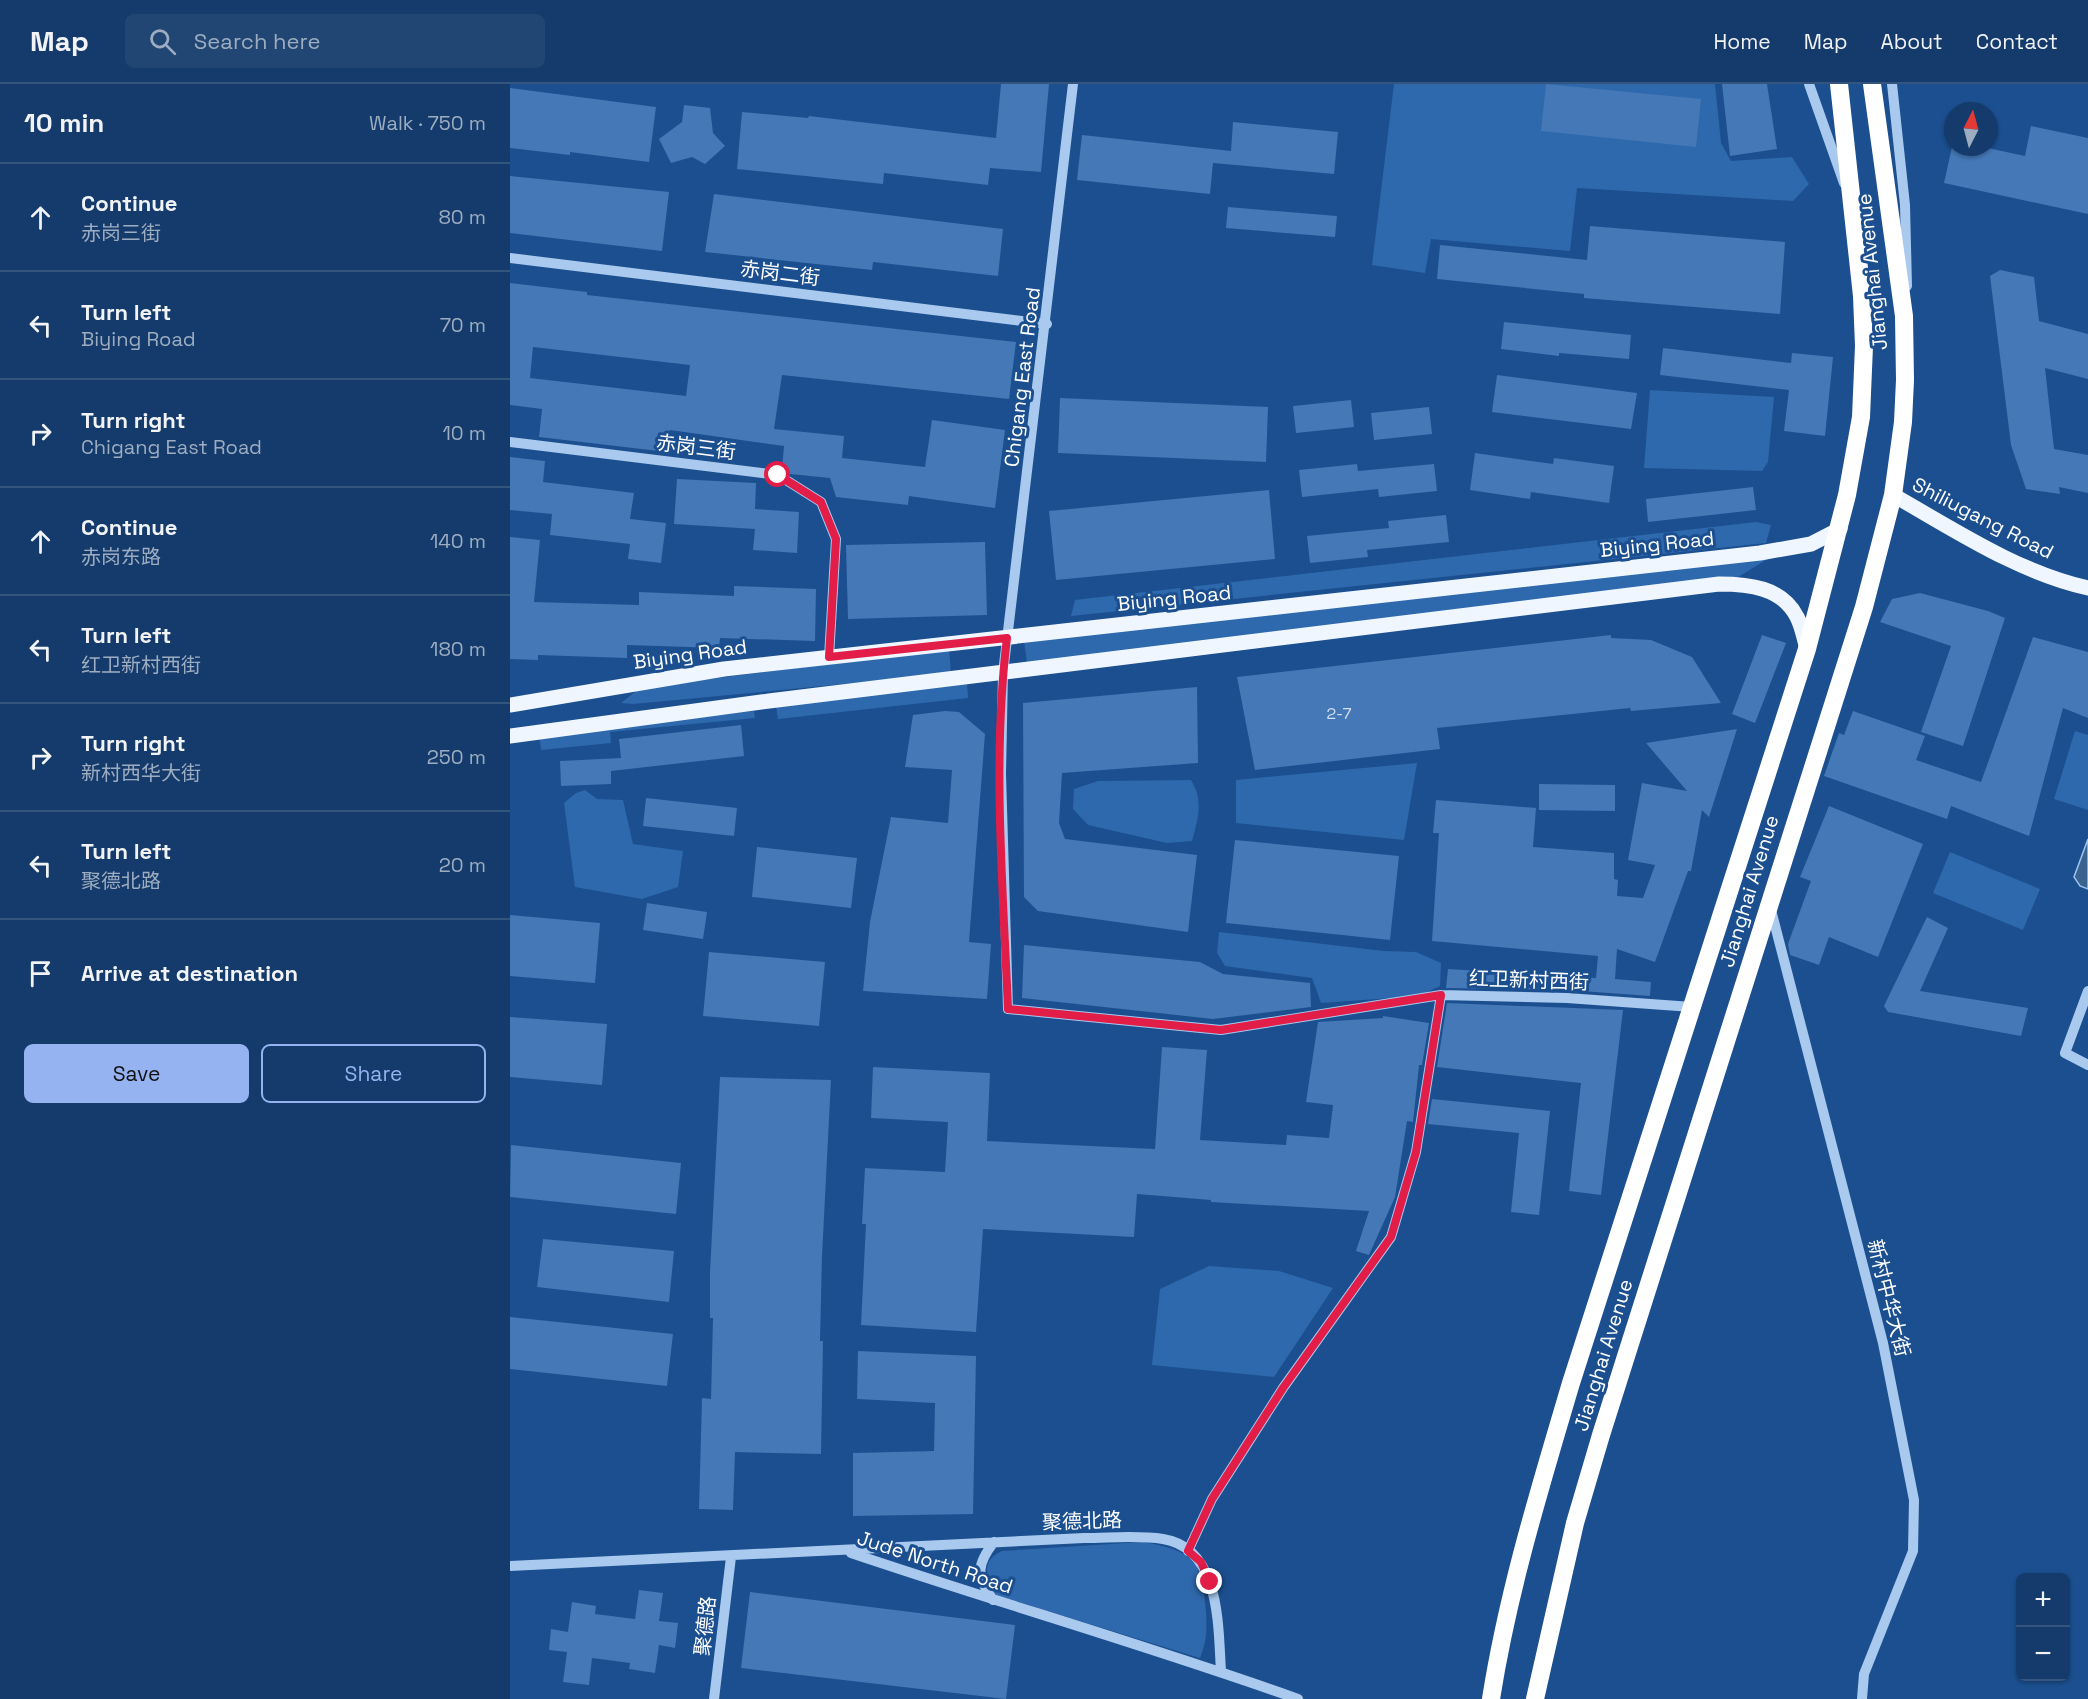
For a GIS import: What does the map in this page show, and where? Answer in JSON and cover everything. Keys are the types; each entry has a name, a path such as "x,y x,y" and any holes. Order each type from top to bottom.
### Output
{"highway":[{"name":"Jianghai Avenue","path":"1491,1699 1509,1602 1540,1487 1807,649 1840,529 1856,454 1864,381 1862,296 1849,198 1839,84"},
{"name":"Jianghai Avenue","path":"1535,1699 1552,1616 1598,1446 1873,577 1893,495 1903,422 1904,316 1872,84"}],"main road":[{"name":"Shiliugang Road","path":"1893,495 1993,552 2038,573 2088,588"},
{"name":"Biying Road","path":"510,705 654,680 829,657 1750,554 1810,544 1840,529"},
{"path":"510,736 1719,584 1748,584 1768,591 1785,602 1797,616 1807,649"}],"street":[{"name":"Chigang East Road","path":"1008,1009 1000,774 1003,673 1047,324 1073,84"},
{"path":"1809,84 1849,198"},
{"path":"1892,84 1907,233 1904,316"},
{"name":"赤岗二街","path":"510,258 1047,324"},
{"name":"赤岗三街","path":"510,442 778,475 821,502 836,539 829,657"},
{"path":"510,697 547,700"},
{"name":"新村中华大街","path":"1769,904 1884,1343 1914,1500 1913,1551 1864,1674 1862,1699"},
{"path":"2088,991 2065,1053 2088,1065"},
{"path":"1188,1551 1212,1499 1283,1388 1391,1237 1416,1152 1441,995"},
{"name":"红卫新村西街","path":"1008,1009 1221,1030 1441,995 1567,998 1692,1007"},
{"name":"聚德北路","path":"845,1551 994,1542 1155,1539 1181,1545 1201,1562 1210,1582 1221,1671"},
{"path":"993,1600 983,1586 980,1569 982,1557 994,1542"},
{"name":"Jude North Road","path":"510,1566 845,1551 1221,1671 1298,1699"},
{"name":"聚德路","path":"714,1699 730,1557"}],"shaded area":[{"path":"1394,84 1715,84 1721,143 1731,161 1792,157 1809,184 1793,201 1577,188 1570,251 1431,239 1425,273 1372,265"},
{"path":"1650,390 1774,397 1768,462 1762,471 1644,468"},
{"path":"1756,522 1771,525 1766,543 1071,616 1075,600"},
{"path":"1774,555 1735,579 1027,663 1024,641"},
{"path":"949,648 951,674 633,704 621,703 640,688"},
{"path":"967,682 968,698 778,719 776,706"},
{"path":"754,711 755,718 610,732 611,743 541,750 539,732"},
{"path":"2075,731 2088,735 2088,810 2054,799"},
{"path":"1417,763 1404,840 1236,823 1236,780"},
{"path":"1191,780 1199,802 1192,841 1167,843 1088,825 1073,809 1074,789 1098,781"},
{"path":"585,790 597,799 623,800 633,844 683,851 678,887 642,899 575,887 564,803 576,793"},
{"path":"2088,839 2088,889 2080,886 2074,877"},
{"path":"1950,852 2040,889 2023,930 1933,893"},
{"path":"1219,932 1384,951 1416,952 1441,963 1440,986 1419,996 1321,1003 1312,978 1225,966 1217,953"},
{"path":"1209,1266 1279,1271 1333,1288 1274,1377 1152,1365 1160,1289"},
{"path":"1143,1542 1185,1555 1198,1570 1205,1595 1206,1624 1200,1658 996,1595 988,1576 990,1560 1002,1551"}],"building":[{"path":"1001,84 1049,84 1041,172 990,168 988,185 884,173 883,184 737,169 742,112 808,118 809,116 996,138"},
{"path":"1546,84 1701,99 1696,147 1541,131"},
{"path":"1722,84 1767,84 1777,149 1730,156"},
{"path":"510,88 656,107 649,162 570,152 570,155 510,148"},
{"path":"684,105 710,108 713,133 725,146 705,164 692,157 671,163 659,139 682,122"},
{"path":"1233,122 1338,132 1334,174 1213,163 1210,194 1077,180 1082,135 1231,151"},
{"path":"2031,126 2088,138 2088,214 1944,183 1950,156 1998,156 1998,150 2025,156"},
{"path":"510,176 669,192 662,251 510,233"},
{"path":"714,194 1003,229 998,276 873,262 872,270 705,252"},
{"path":"1228,207 1337,216 1335,237 1226,228"},
{"path":"1590,226 1785,242 1780,314 1584,298 1584,294 1437,279 1440,245 1587,260"},
{"path":"2000,270 2034,277 2039,321 2088,334 2088,379 2045,368 2054,449 2088,455 2088,493 2059,487 2060,494 2026,489 2011,445 1990,276"},
{"path":"510,283 587,292 587,295 1016,342 1009,399 782,375 774,429 844,436 842,458 925,467 932,420 1005,430 995,508 909,496 908,505 836,497 830,478 790,474 782,469 784,446 670,430 667,452 539,437 542,409 510,405","holes":["533,347 690,365 686,396 530,378"]},
{"path":"1504,322 1631,335 1629,359 1559,353 1559,356 1501,349"},
{"path":"1663,348 1791,363 1792,353 1833,357 1825,436 1784,431 1789,390 1660,375"},
{"path":"1497,375 1637,393 1631,429 1492,412"},
{"path":"1060,398 1268,407 1266,462 1058,453"},
{"path":"1351,400 1354,427 1296,433 1293,406"},
{"path":"1429,407 1432,434 1374,440 1371,413"},
{"path":"1475,453 1553,464 1554,458 1614,466 1609,503 1531,492 1530,499 1470,490"},
{"path":"510,457 545,461 543,482 634,493 630,519 666,523 661,563 628,559 630,544 550,535 552,514 510,510"},
{"path":"1357,464 1358,471 1434,464 1437,491 1379,497 1378,489 1302,497 1299,470"},
{"path":"677,479 756,483 755,509 799,512 797,553 753,550 755,529 674,524"},
{"path":"1753,487 1756,510 1648,522 1646,499"},
{"path":"1269,490 1275,559 1056,580 1049,511"},
{"path":"1446,515 1449,542 1367,550 1368,557 1310,563 1307,536 1389,528 1388,521"},
{"path":"510,537 540,540 534,602 639,605 639,592 734,596 734,586 816,589 815,641 720,638 719,648 627,645 627,658 538,655 538,660 510,659"},
{"path":"985,542 987,615 848,619 846,545"},
{"path":"1920,593 1988,611 2005,618 1963,746 1921,732 1951,646 1880,622 1892,599"},
{"path":"1611,635 1611,638 1651,640 1692,657 1721,703 1631,711 1630,708 1437,728 1440,749 1255,770 1237,677"},
{"path":"1762,635 1786,643 1755,723 1732,714"},
{"path":"2033,637 2088,652 2088,718 2063,708 2029,836 1951,806 1947,819 1824,776 1839,733 1844,735 1853,711 1925,736 1916,760 1981,782"},
{"path":"1197,687 1198,763 1062,773 1059,823 1065,839 1197,855 1188,932 1038,911 1024,897 1023,703"},
{"path":"945,711 959,712 985,734 969,942 991,944 987,999 863,991 870,922 891,817 948,823 952,770 905,767 913,715"},
{"path":"741,725 744,756 611,771 611,784 561,786 560,761 621,758 619,739"},
{"path":"1737,729 1709,817 1702,810 1691,871 1688,871 1655,962 1617,949 1615,979 1651,982 1650,996 1567,990 1446,988 1448,969 1596,978 1598,956 1432,941 1439,833 1433,833 1436,800 1536,808 1533,847 1614,853 1614,879 1618,880 1617,896 1643,898 1655,865 1628,860 1642,783 1687,791 1646,743"},
{"path":"1539,784 1615,785 1615,811 1539,810"},
{"path":"646,798 737,808 734,836 643,826"},
{"path":"1829,806 1923,844 1878,957 1829,937 1819,965 1790,955 1788,944 1811,881 1800,877"},
{"path":"1235,840 1399,856 1390,940 1226,923"},
{"path":"757,847 857,858 851,908 752,897"},
{"path":"647,903 707,912 703,939 643,930"},
{"path":"510,915 600,923 595,983 510,976"},
{"path":"1927,917 1948,928 1920,991 2028,1008 2021,1036 1888,1012 1884,1006"},
{"path":"1024,945 1200,962 1223,974 1310,983 1311,1007 1213,1019 1022,998"},
{"path":"709,952 825,962 819,1026 703,1016"},
{"path":"1447,1003 1623,1010 1601,1195 1569,1191 1581,1083 1437,1067"},
{"path":"1383,1016 1429,1023 1422,1065 1419,1065 1413,1122 1407,1121 1395,1197 1369,1255 1356,1251 1369,1211 1211,1202 1211,1200 1137,1194 1134,1237 983,1229 976,1332 861,1325 866,1224 862,1224 865,1168 945,1172 948,1122 871,1118 873,1067 990,1073 987,1141 1155,1149 1162,1047 1207,1050 1200,1140 1286,1145 1287,1135 1329,1138 1333,1105 1306,1102 1318,1022 1383,1018"},
{"path":"510,1017 607,1024 602,1085 510,1077"},
{"path":"720,1077 831,1080 822,1256 821,1454 735,1452 733,1510 699,1509 702,1398 711,1399 713,1318 710,1318 710,1272"},
{"path":"1432,1099 1550,1111 1539,1215 1511,1212 1519,1133 1428,1124"},
{"path":"511,1145 681,1163 676,1214 510,1197"},
{"path":"543,1239 674,1251 669,1302 537,1287"},
{"path":"510,1317 673,1334 667,1386 510,1369"},
{"path":"858,1351 976,1356 973,1514 853,1516 853,1453 934,1451 935,1403 857,1399"},
{"path":"639,1590 663,1593 659,1621 678,1623 675,1648 659,1645 655,1673 629,1669 630,1663 592,1658 589,1685 563,1682 567,1652 549,1650 551,1629 568,1632 572,1602 596,1606 595,1614 635,1619"},
{"path":"750,1592 1015,1625 1006,1699 741,1668"}],"route":[{"path":"778,475 821,502 836,539 829,657 1007,638 1003,673 1000,774 1008,1009 1221,1030 1385,1002 1441,995 1416,1152 1391,1237 1283,1388 1212,1499 1188,1551 1201,1562 1210,1582"}]}
